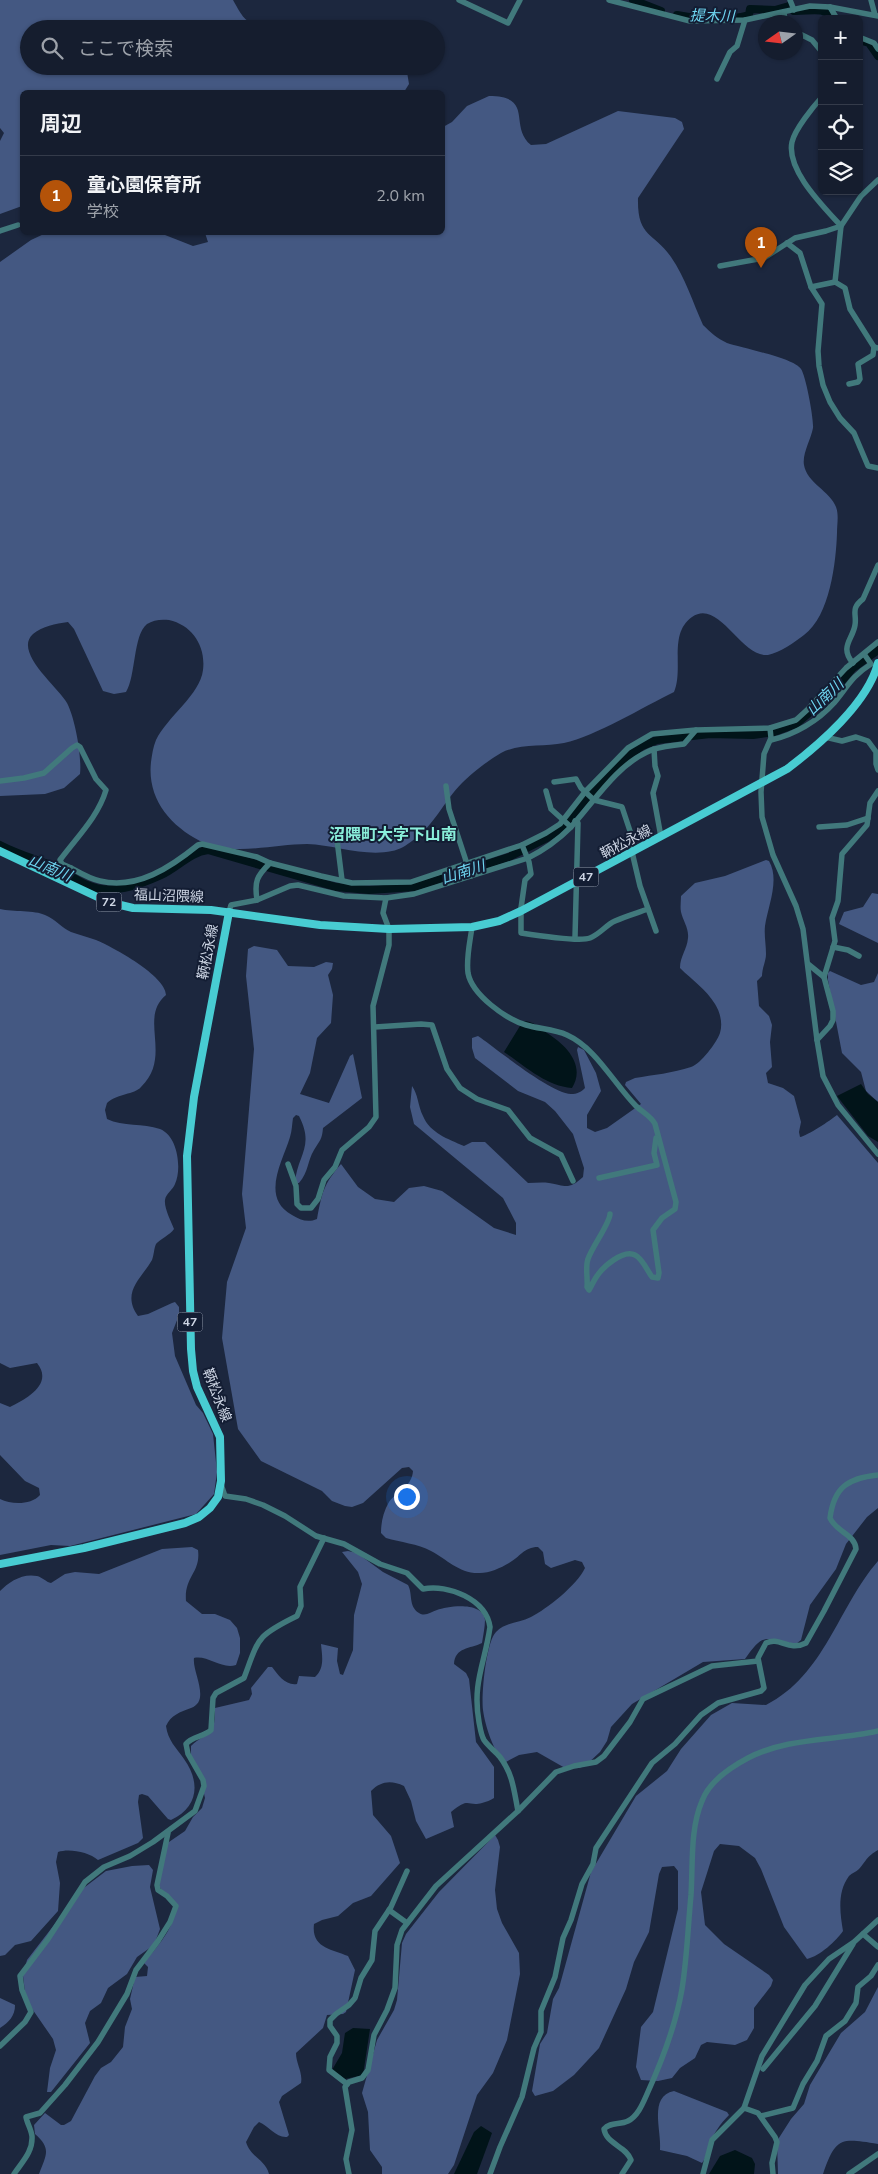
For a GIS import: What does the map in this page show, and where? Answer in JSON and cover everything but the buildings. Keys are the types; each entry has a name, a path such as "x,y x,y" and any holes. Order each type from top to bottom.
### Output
{"main road":[{"name":"鞆松永線","path":"0,1564 84,1548 185,1523 199,1517 210,1508 218,1497 222,1458 220,1437 197,1387 191,1349 188,1156 194,1097 229,912 320,925 389,929 472,927 499,921 763,783 794,763 824,737 857,704 876,675 874,663"},
{"name":"福山沼隈線","path":"0,851 67,879 108,902 133,908 229,912"}],"street":[{"path":"459,0 508,23 520,0"},
{"path":"609,0 690,22 746,20 810,6 830,7 876,16 871,0"},
{"path":"790,0 794,10"},
{"path":"810,6 815,0"},
{"path":"830,7 835,15"},
{"path":"717,79 730,52 737,46 746,20"},
{"path":"803,36 812,40 818,47"},
{"path":"863,38 869,40 878,49"},
{"path":"818,102 811,110 792,143 795,166 819,202 841,226"},
{"path":"835,282 841,226 861,196 878,180"},
{"path":"0,230 18,226"},
{"path":"720,266 764,258 795,238 841,226"},
{"path":"787,243 800,253 811,287 822,304 819,366 830,402 840,418 854,433 868,466 878,468"},
{"path":"811,287 835,282 845,288 850,309 876,347 874,355 858,364 860,379 858,382 849,384"},
{"path":"852,663 847,643 855,625 853,615 858,603 863,599 878,565"},
{"path":"229,912 231,906 257,900 290,886 298,885 344,896 386,898 414,894 542,851 628,748 652,734 695,730 770,729 796,720 852,663 878,642"},
{"path":"771,739 794,732 814,720 833,704 851,678 874,663 864,655"},
{"path":"770,729 771,739 764,754 762,817 765,833 800,917 823,1076 838,1105 878,1154"},
{"path":"0,781 44,773 72,748 77,745 80,747 96,779 106,790 103,801 95,811 90,824 83,828 60,860 62,864 71,869 99,881 111,883 138,881 176,863 198,845 202,844 258,858 269,864 342,880 386,884 411,882 522,846 567,823 575,821 589,796 618,773 645,753 654,749 684,744 695,730"},
{"path":"824,737 842,741 856,737 868,741 876,752 878,770"},
{"path":"654,749 655,766 658,776 653,793 661,837"},
{"path":"554,782 576,779 589,796 622,807 632,837 648,909 656,931"},
{"path":"446,786 449,809 470,875"},
{"path":"546,790 551,809 567,823"},
{"path":"817,1040 833,1020 833,1011 824,977 833,947 832,918 838,900 842,854 867,825 870,803 878,791"},
{"path":"819,827 847,825 868,818"},
{"path":"575,821 578,823 575,937"},
{"path":"337,840 342,880"},
{"path":"522,846 527,857 530,874 525,880 521,911 521,933 546,937 575,937 579,940 588,938 614,922 648,909"},
{"path":"257,900 255,883 269,864"},
{"path":"67,879 71,869"},
{"path":"288,1164 296,1186 297,1204 301,1208 311,1208 318,1199 324,1180 335,1167 342,1150 374,1122 377,1112 373,1006 389,945 389,929 384,913 386,898"},
{"path":"472,927 468,964 471,982 476,989 495,1009 517,1022 556,1031 582,1044 636,1106 652,1120 676,1202 675,1210 662,1218 654,1230 658,1278 652,1277 636,1255 630,1254 612,1262 598,1275 589,1290 587,1287 586,1263 598,1236 610,1219 610,1214"},
{"path":"833,947 848,950 859,956"},
{"path":"808,964 824,977"},
{"path":"375,1027 432,1025 447,1069 460,1088 477,1099 508,1110 536,1142 561,1155 573,1181"},
{"path":"599,1178 657,1164 654,1154 656,1131"},
{"path":"490,2174 522,2097 534,2048 541,2032 541,2011 555,1978 563,1938 572,1920 582,1884 593,1864 596,1848 652,1763 675,1744 701,1715 718,1703 761,1691 764,1688 762,1670 758,1661 760,1650 766,1643 770,1641 794,1647 806,1642 856,1549 853,1541 835,1526 830,1518 836,1498 843,1485 850,1481 878,1474"},
{"path":"220,1482 225,1496 246,1499 263,1505 285,1516 316,1536 349,1547 380,1564 407,1573 423,1589 434,1586 451,1590 480,1607 489,1619 489,1636 477,1681 476,1708 484,1740 500,1758 513,1781 518,1811"},
{"path":"0,2046 25,2022 31,2012 22,1990 20,1976 48,1939 78,1890 104,1867 130,1856 168,1832 194,1811 204,1786 203,1780 188,1754 186,1744 189,1740 209,1733 211,1730 213,1698 220,1690 244,1678 251,1655 258,1642 267,1632 297,1616 300,1612 300,1587 324,1538"},
{"path":"347,2084 362,2078 368,2070 374,2035 387,2010 395,1988 397,1945 407,1922 436,1886 518,1811 556,1772 596,1762 604,1756 630,1722 643,1699 712,1666 758,1661"},
{"path":"622,2174 631,2160 630,2156 621,2147 607,2138 604,2129 608,2125 630,2121 639,2111 655,2075 677,2010 685,1962 696,1822 702,1799 708,1790 725,1774 749,1757 764,1751 789,1745 878,1731"},
{"path":"14,2174 30,2151 32,2138 26,2117 40,2113 65,2085 98,2042 127,1994 139,1965 158,1941 172,1917 176,1906 158,1890 157,1884 168,1832"},
{"path":"347,2084 329,2070 330,2057 338,2043 337,2036 330,2026 330,2020 344,2010 355,1998 362,1978 372,1960 375,1931 389,1910 407,1870"},
{"path":"389,1910 407,1922"},
{"path":"703,2174 712,2140 744,2108 762,2056 805,1984 829,1958 854,1942 878,1920"},
{"path":"863,1934 878,1947"},
{"path":"763,2070 815,2006 854,1942"},
{"path":"761,2116 793,2108 802,2084 817,2061 826,2036 845,2021 858,1999 858,1987 871,1976 878,1966"},
{"path":"347,2084 352,2130 346,2158 349,2174"},
{"path":"744,2108 761,2116 777,2142 772,2163 773,2174"},
{"path":"849,2174 878,2154"}],"shaded area":[{"path":"0,0 233,0 247,20 20,20 20,75 408,75 409,84 405,90 20,90 20,207 0,214 0,141 4,133 0,128"},
{"path":"489,96 503,97 512,101 519,113 524,137 531,145 546,144 618,111 675,118 682,122 684,129 638,198 640,221 648,233 665,249 676,265 706,328 727,343 789,361 801,369 803,373 813,423 804,456 804,465 809,477 833,501 838,516 835,558 830,588 826,602 813,626 792,644 768,655 758,653 749,648 721,621 711,615 702,613 692,617 680,633 677,683 674,692 605,728 577,739 564,743 516,748 501,753 462,783 420,835 403,847 395,850 371,853 307,844 253,849 225,848 212,846 200,841 179,827 162,809 157,799 151,775 151,762 155,743 161,731 190,697 201,679 203,661 200,645 196,638 184,627 169,620 157,620 147,624 142,629 139,637 132,676 126,692 114,694 103,691 74,629 68,622 58,624 45,627 33,634 28,641 29,650 39,669 62,696 70,710 79,748 80,774 64,788 45,794 0,796 0,262 31,240 42,235 165,235 193,246 208,242 206,235 445,235 445,126 452,122 467,106"},
{"path":"766,860 769,861 772,868 773,885 765,926 766,957 762,976 757,981 759,1006 769,1016 772,1025 770,1042 772,1067 766,1073 768,1083 783,1088 794,1096 801,1122 800,1137 825,1124 837,1115 878,1163 878,1508 867,1517 846,1544 836,1569 810,1605 801,1640 796,1644 766,1639 757,1644 745,1659 703,1662 632,1704 611,1727 607,1741 600,1752 585,1766 565,1768 537,1752 519,1755 504,1763 491,1738 483,1710 485,1670 492,1638 496,1632 508,1624 531,1617 561,1596 581,1575 585,1568 582,1562 575,1560 551,1568 545,1564 543,1552 538,1547 533,1547 526,1550 513,1561 495,1570 473,1573 459,1569 437,1554 415,1545 386,1538 381,1533 381,1525 389,1502 410,1481 413,1471 409,1467 402,1468 363,1503 352,1507 345,1506 332,1501 322,1491 261,1461 238,1429 222,1338 227,1282 246,1228 242,1194 254,1049 246,976 248,949 254,946 277,950 288,966 314,967 326,962 333,963 328,975 333,995 331,1023 317,1038 310,1073 300,1094 329,1103 350,1056 353,1054 362,1098 323,1128 320,1140 299,1183 295,1183 296,1173 304,1151 305,1136 304,1127 299,1116 296,1115 293,1118 291,1135 276,1178 275,1189 277,1199 282,1207 301,1220 310,1221 317,1219 324,1190 330,1178 341,1164 358,1187 375,1199 394,1202 409,1188 424,1186 442,1191 494,1228 516,1235 516,1223 503,1198 414,1124 410,1107 412,1086 426,1122 440,1135 464,1146 472,1142 485,1142 528,1183 564,1186 574,1184 583,1177 584,1168 573,1134 555,1111 545,1102 518,1091 475,1058 472,1038 478,1036 538,1079 562,1092 571,1094 575,1094 585,1088 577,1050 578,1047 584,1050 596,1073 601,1091 587,1115 587,1128 595,1132 607,1128 641,1104 625,1085 626,1082 635,1078 677,1071 695,1065 716,1042 720,1033 720,1018 715,1004 703,989 680,968 688,934 681,912 681,896 695,883 725,876"},
{"path":"872,893 878,894 878,943 839,924 844,912 863,907"},
{"path":"0,909 41,913 71,932 96,940 126,955 148,971 164,987 166,995 158,1004 155,1015 156,1050 150,1075 138,1090 111,1100 107,1103 105,1110 107,1119 160,1129 171,1138 175,1146 178,1162 177,1178 174,1186 168,1193 165,1203 174,1229 156,1244 152,1260 134,1286 131,1300 138,1316 148,1314 175,1302 179,1307 179,1315 172,1333 175,1356 196,1405 203,1413 213,1434 217,1472 214,1494 196,1514 70,1546 51,1545 0,1555 0,1499 21,1503 32,1501 40,1495 39,1488 25,1481 0,1455 0,1403 10,1407 23,1400 36,1390 42,1378 37,1363 10,1368 0,1363"},
{"path":"830,971 861,985 874,982 878,973 878,1102 866,1091 861,1072 842,1053 828,980 828,973"},
{"path":"523,1021 536,1025 561,1043 572,1056 577,1071 576,1080 572,1088 545,1079 504,1052"},
{"path":"861,1084 868,1094 878,1102 878,1142 868,1136 837,1096"},
{"path":"192,1547 198,1550 198,1558 195,1570 187,1586 186,1601 202,1614 215,1614 230,1620 237,1628 240,1638 240,1653 236,1665 231,1666 194,1658 200,1699 191,1708 173,1717 166,1726 170,1740 184,1759 193,1777 194,1794 191,1801 180,1815 171,1820 148,1796 139,1795 138,1802 143,1838 138,1843 98,1860 90,1855 79,1852 68,1850 58,1852 56,1862 60,1883 58,1911 31,1941 15,1945 5,1955 0,1956 0,1591 7,1584 21,1577 37,1576 51,1583 65,1574 75,1572 99,1574 162,1549"},
{"path":"342,1552 357,1553 383,1572 408,1585 413,1607 421,1614 449,1607 464,1606 472,1607 483,1614 485,1620 482,1643 460,1651 455,1658 454,1664 466,1673 469,1679 476,1742 494,1767 494,1798 477,1804 462,1804 451,1812 454,1827 426,1839 416,1821 411,1801 404,1786 386,1782 371,1791 373,1815 391,1836 400,1863 371,1896 353,1903 338,1916 314,1924 314,1932 319,1943 348,1956 355,1970 346,2012 343,2014 327,2015 323,2028 296,2053 301,2083 282,2096 279,2102 289,2135 287,2137 279,2136 259,2122 246,2142 251,2152 264,2165 269,2174 39,2174 46,2148 35,2134 34,2125 45,2113 61,2125 71,2121 95,2076 101,2068 111,2062 123,2047 125,2027 132,2009 130,1999 135,1977 147,1976 148,1967 144,1963 164,1938 174,1917 176,1908 163,1894 159,1885 166,1844 185,1831 193,1817 202,1808 205,1798 200,1776 191,1756 191,1746 212,1730 215,1708 249,1700 252,1694 251,1688 268,1667 272,1667 283,1679 293,1684 297,1684 299,1676 315,1677 322,1666 321,1644 338,1648 337,1661 340,1674 343,1675 353,1650 354,1615 362,1584 358,1572"},
{"path":"878,1561 878,1850 849,1876 845,1882 840,1903 843,1931 827,1948 807,1959 784,1927 755,1858 739,1846 720,1844 714,1851 701,1892 705,1925 724,1944 769,1975 773,1980 771,1986 754,2008 754,2028 747,2040 735,2045 707,2042 701,2045 695,2058 680,2068 672,2078 658,2081 641,2080 636,2067 641,2027 653,2012 678,1909 678,1871 674,1866 662,1867 659,1874 649,1932 634,1962 626,1989 599,2048 574,2075 553,2091 535,2096 532,2091 540,2044 547,2033 553,1999 559,1988 591,1872 636,1796 667,1771 681,1749 711,1715 732,1703 766,1705 786,1692 803,1676 829,1639 864,1579"},
{"path":"495,1835 500,1847 495,1890 497,1909 502,1923 519,1953 520,1974 507,2040 493,2073 477,2095 454,2165 448,2174 382,2174 382,2167 370,2150 368,2112 362,2093 377,2040 394,2010 397,2000 402,1943 406,1934 439,1892"},
{"path":"149,1865 153,1870 150,1887 160,1929 154,1945 137,1957 127,1974 108,1988 101,2003 90,2011 85,2023 90,2043 51,2092 47,2092 50,2068 56,2050 53,2039 26,2000 23,1976 27,1960 81,1890 106,1871"},
{"path":"878,1987 878,2144 855,2141 841,2143 832,2153 823,2174 778,2174 777,2141 791,2119 804,2104 810,2085 841,2033 865,2012"},
{"path":"0,1998 15,2005 11,2018 0,2028"},
{"path":"353,2028 370,2029 363,2075 345,2079 332,2070 342,2053 345,2033"},
{"path":"674,2091 727,2112 729,2115 715,2133 702,2163 687,2156 660,2150 659,2107 661,2100 666,2094"},
{"path":"481,2126 492,2133 477,2174 454,2174 474,2132"},
{"path":"735,2150 752,2158 755,2164 754,2174 709,2174 720,2156"}],"waterway":[{"name":"提木川","path":"633,0 661,11"},
{"name":"提木川","path":"677,15 722,19 749,15 750,9 775,10 789,6"},
{"name":"提木川","path":"794,11 816,10 830,15"},
{"name":"提木川","path":"863,41 869,43 878,56"},
{"name":"山南川","path":"0,845 62,870 78,881 96,888 125,888 144,882 167,872 189,857 208,850 336,887 369,890 415,887 509,857 558,831 593,791 642,746 657,740 710,734 753,735 774,732 796,724 828,697 853,668 878,650"}],"place":[{"name":"童心園保育所","path":"761,268"}],"district":[{"name":"沼隈町大字下山南","path":"393,835"}]}
